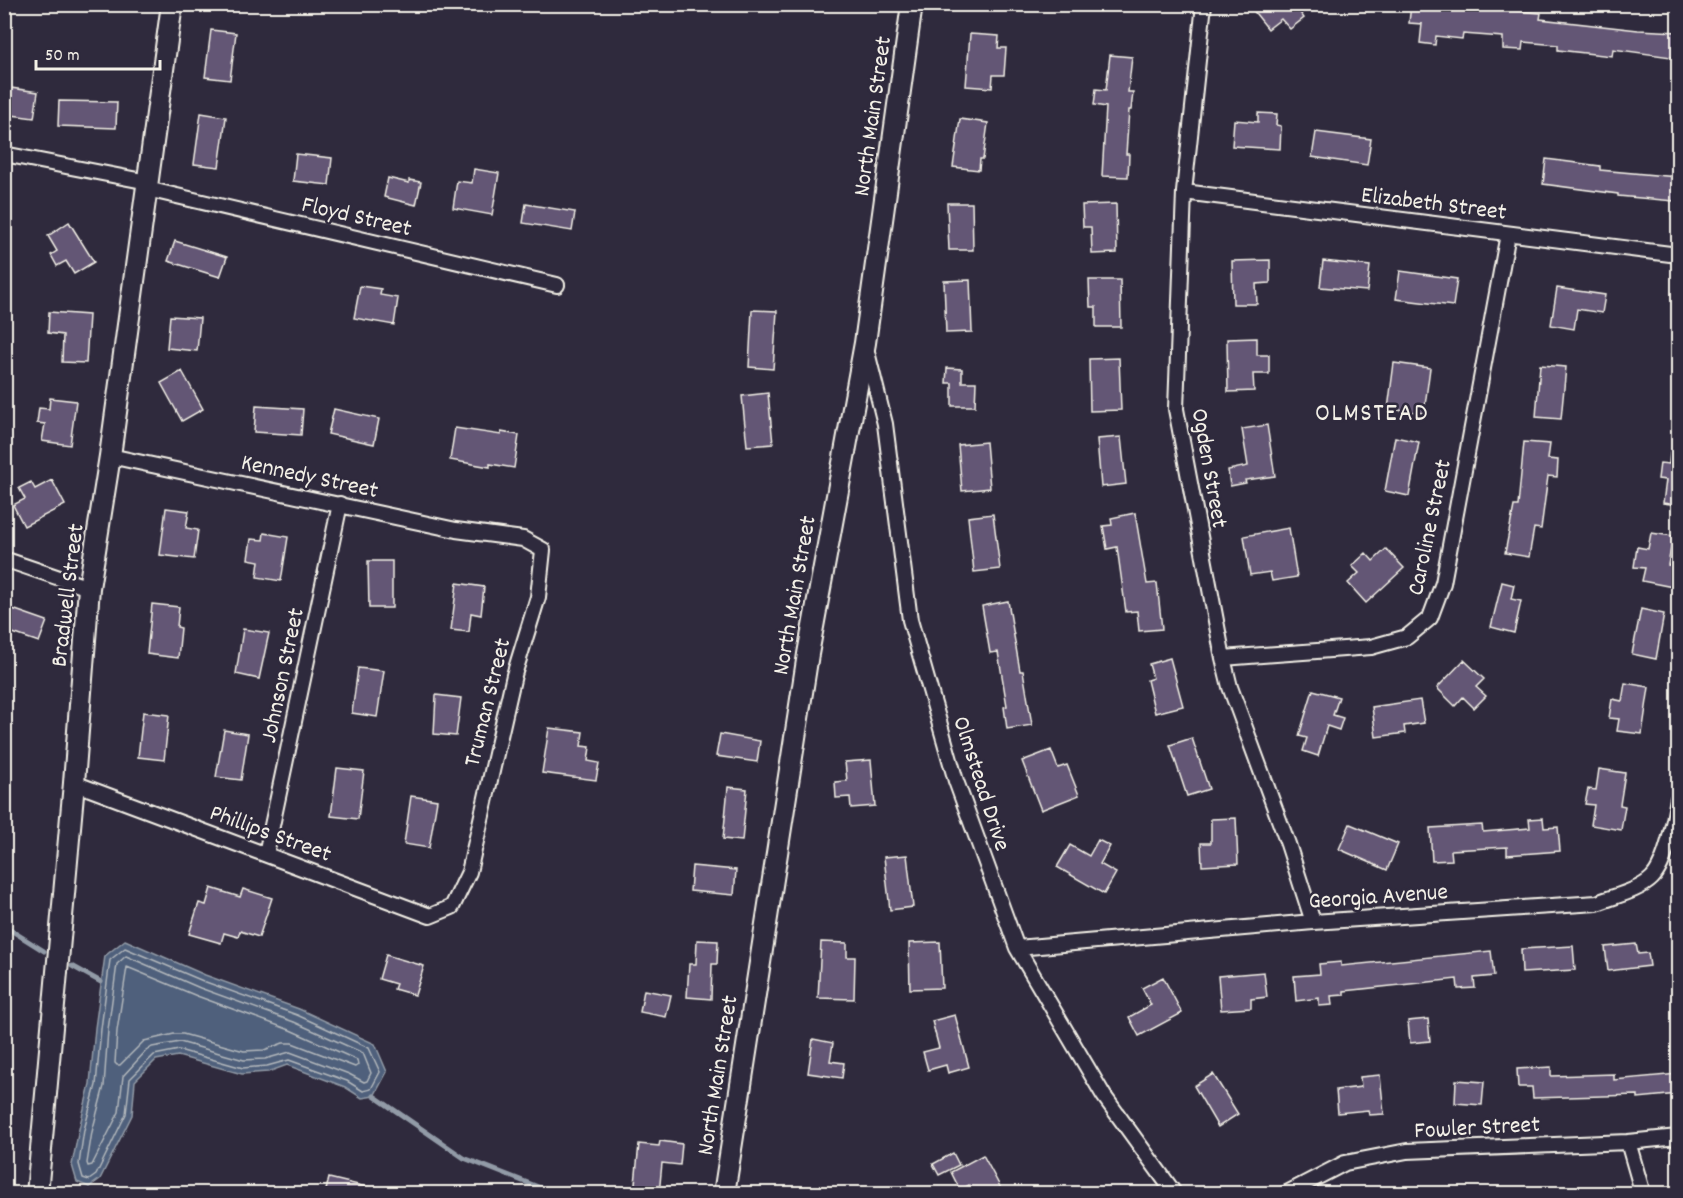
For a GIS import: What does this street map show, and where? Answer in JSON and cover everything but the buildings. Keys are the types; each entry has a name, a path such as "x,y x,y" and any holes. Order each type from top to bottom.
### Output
{"street":[{"name":"Bradwell Street","path":"37,1194 89,588 110,456 172,4"},
{"name":"North Main Street","path":"724,1194 808,654 865,344 912,4"},
{"name":"Ogden Street","path":"1204,4 1184,192 1176,410 1230,687 1288,844 1313,922"},
{"name":"Floyd Street","path":"4,154 148,186 557,285"},
{"name":"Elizabeth Street","path":"1184,192 1678,255"},
{"name":"Caroline Street","path":"1223,658 1371,647 1407,637 1430,618 1443,583 1508,234"},
{"name":"Olmstead Drive","path":"865,344 885,424 910,620 956,782 1017,948 1104,1096 1175,1194"},
{"name":"Kennedy Street","path":"110,456 456,530 500,535"},
{"name":"Johnson Street","path":"267,854 340,504"},
{"name":"Truman Street","path":"452,907 469,872 514,675 538,597 543,550 523,539 500,535"},
{"path":"4,559 89,588"},
{"name":"Phillips Street","path":"74,783 430,916 452,907"},
{"name":"Georgia Avenue","path":"1017,948 1313,922 1597,903 1633,890 1653,877 1672,832 1678,798"},
{"name":"Fowler Street","path":"1285,1194 1345,1163 1407,1151 1628,1142 1678,1137"},
{"path":"1628,1142 1643,1194"}],"water":[{"path":"125,940 205,975 299,1009 375,1044 387,1072 374,1096 362,1098 345,1087 287,1065 268,1072 242,1074 178,1056 156,1060 135,1081 132,1115 100,1179 89,1187 77,1182 72,1165 90,1084 105,956"}],"waterway":[{"path":"4,926 44,951"},
{"path":"72,966 101,982"},
{"path":"374,1096 464,1158 556,1194"}],"district":[{"name":"OLMSTEAD","path":"1372,411"}]}
